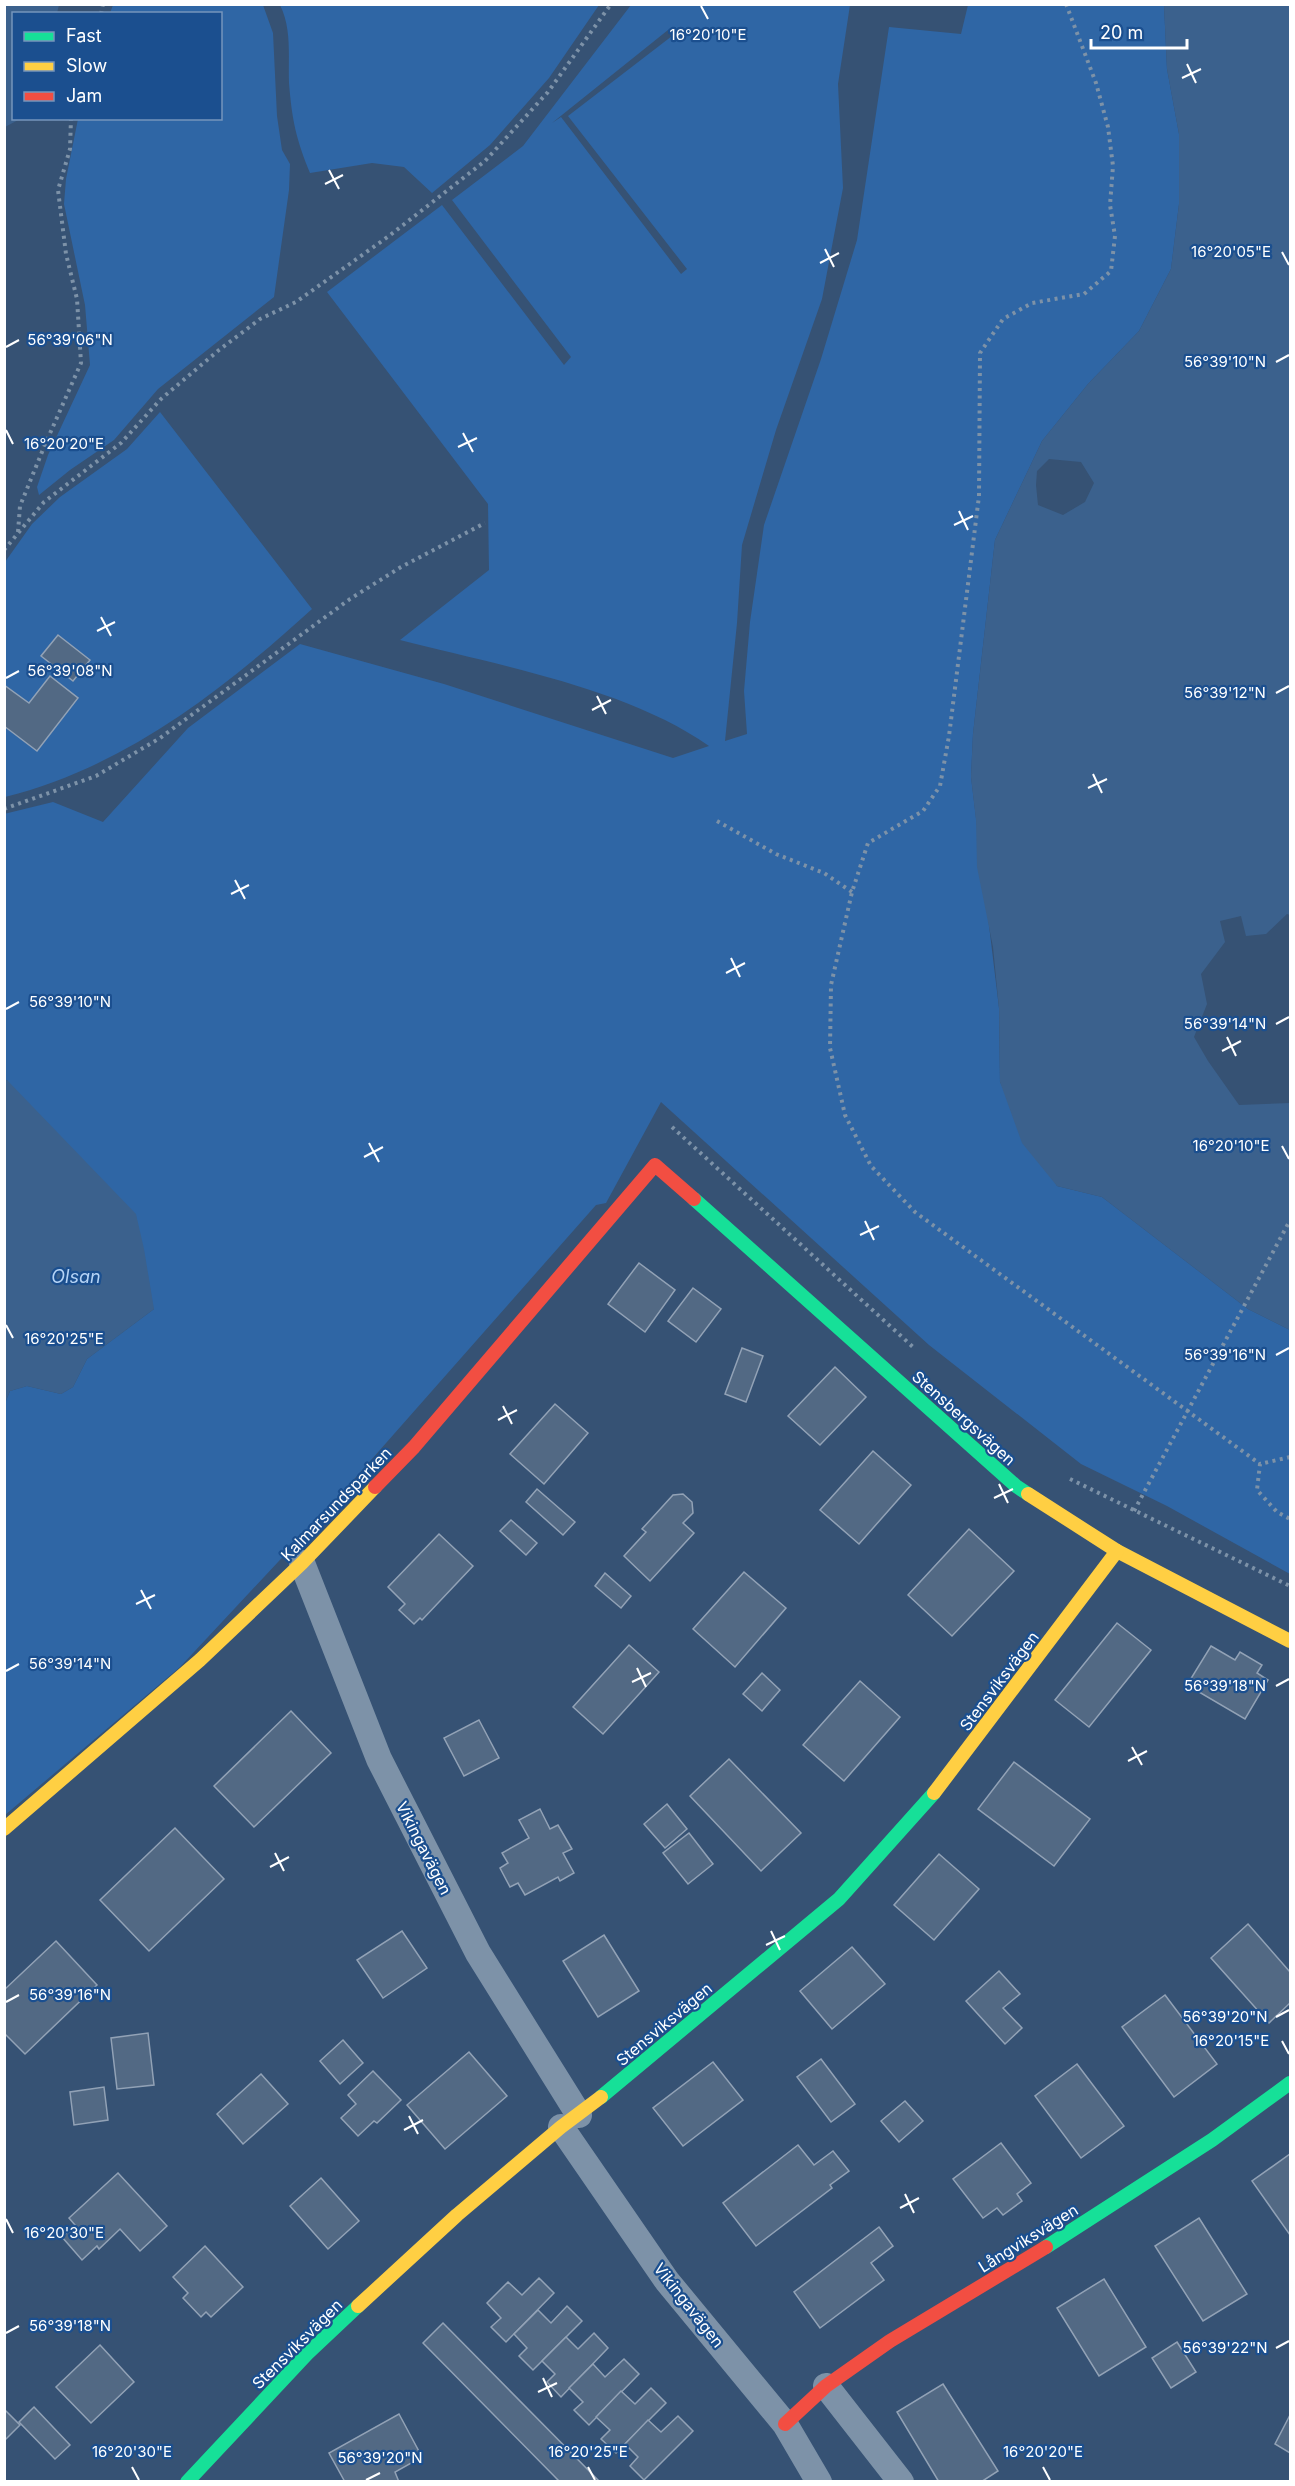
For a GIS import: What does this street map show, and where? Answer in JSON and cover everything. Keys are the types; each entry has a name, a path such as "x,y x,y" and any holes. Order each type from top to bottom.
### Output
{"street":[{"name":"Stensbergsvägen","path":"655,1165 1016,1486 1118,1551 1290,1641"},
{"name":"Kalmarsundsparken","path":"4,1829 200,1660 303,1563 414,1447 655,1165"},
{"name":"Stensviksvägen","path":"187,2481 307,2354 458,2215 840,1899 948,1777 1118,1551"},
{"name":"Vikingavägen","path":"303,1563 379,1759 478,1953 570,2121 667,2281 785,2424 819,2481"},
{"name":"Långviksvägen","path":"785,2424 826,2386 890,2341 1061,2238 1162,2173 1290,2083"},
{"path":"826,2386 901,2481"}],"path":[{"path":"4,550 44,502 121,443 161,399 219,350 260,319 296,302 389,236 485,161 548,92 611,4"},
{"path":"1066,4 1096,82 1108,127 1113,166 1110,206 1115,236 1111,271 1084,294 1032,303 1003,319 980,353 979,496 949,736 940,786 923,811 868,843 852,892 831,985 830,1048 844,1115 871,1166 915,1212 1260,1464 1290,1457"},
{"path":"18,532 20,506 81,363 77,299 66,254 58,190 70,149 71,120"},
{"path":"4,809 96,776 160,738 359,594 401,567 485,523"},
{"path":"717,820 776,854 824,873 852,892"},
{"path":"672,1127 920,1354"},
{"path":"1134,1511 1288,1224"},
{"path":"1260,1464 1257,1490 1276,1512 1290,1520"},
{"path":"1062,1475 1290,1586"}],"shaded area":[{"path":"113,5 263,5 273,33 277,116 282,150 290,164 289,190 274,297 158,389 114,440 70,470 39,495 37,487 48,455 90,365 85,305 64,204 66,179 78,120 222,120 222,12 110,12"},
{"path":"280,5 599,5 549,78 490,145 432,193 404,167 372,163 310,173 293,119 289,83 288,33"},
{"path":"631,5 850,5 838,84 843,188 822,299 776,430 742,545 725,741 747,734 744,691 750,622 764,525 821,359 857,240 889,27 961,34 968,5 1164,5 1167,69 1179,134 1179,204 1171,269 1139,331 1088,384 1042,441 995,540 973,734 971,777 999,1008 1000,1082 1057,1186 1102,1197 1248,1309 1290,1330 1290,1574 1167,1506 1081,1464 929,1345 661,1102 606,1203 596,1205 334,1502 180,1667 5,1815 5,1403 10,1391 27,1386 61,1394 73,1387 87,1359 154,1309 7,1080 5,1081 4,814 53,802 103,822 188,728 300,644 444,684 673,758 709,746 640,708 601,694 519,669 400,640 489,570 488,504 327,292 442,205 564,365 571,357 452,200 523,146","holes":["668,30 672,36 568,116 687,269 681,274 561,117 552,123"]},
{"path":"160,412 312,609 207,696 131,746 90,767 48,784 5,797 5,562 32,524 60,497 127,449"}],"water":[{"path":"5,4 59,5 57,12 12,12 12,120 18,120 5,127"},
{"path":"1164,5 1290,5 1290,915 1287,914 1266,934 1246,936 1241,916 1220,921 1225,942 1201,974 1207,1004 1194,1037 1239,1105 1290,1103 1290,1330 1248,1309 1102,1197 1057,1186 1022,1143 1000,1082 999,1008 993,947 977,867 976,820 971,777 973,734 995,540 1042,441 1088,384 1139,331 1171,269 1179,204 1179,134 1167,69","holes":["1049,459 1081,462 1094,483 1085,502 1063,515 1038,505 1037,471"]},
{"name":"Olsan","path":"7,1080 136,1214 154,1309 87,1359 73,1387 61,1394 27,1386 10,1391 5,1403 4,1081"}],"building":[{"path":"58,635 90,660 73,681 41,656"},
{"path":"50,676 78,698 37,751 4,726 4,685 29,703"},
{"path":"639,1263 675,1290 645,1332 608,1304"},
{"path":"693,1288 721,1309 696,1342 668,1321"},
{"path":"742,1348 763,1356 746,1402 725,1394"},
{"path":"835,1367 866,1397 820,1445 788,1416"},
{"path":"555,1404 588,1433 544,1484 510,1454"},
{"path":"873,1451 911,1485 859,1544 820,1510"},
{"path":"537,1489 575,1522 563,1535 526,1502"},
{"path":"683,1494 692,1502 693,1513 683,1523 694,1533 650,1581 624,1556 646,1532 642,1529 673,1495"},
{"path":"511,1520 537,1543 526,1555 500,1531"},
{"path":"969,1529 1014,1571 952,1636 908,1595"},
{"path":"439,1534 473,1566 422,1620 420,1618 414,1624 399,1610 405,1604 388,1587"},
{"path":"744,1572 786,1608 735,1667 693,1629"},
{"path":"605,1573 631,1596 621,1608 595,1586"},
{"path":"1117,1623 1151,1650 1089,1727 1055,1700"},
{"path":"629,1645 659,1672 603,1734 573,1707"},
{"path":"1211,1646 1235,1660 1240,1652 1262,1665 1257,1673 1268,1680 1245,1719 1187,1685"},
{"path":"762,1673 780,1690 762,1711 743,1694"},
{"path":"860,1681 900,1717 844,1781 803,1745"},
{"path":"291,1711 331,1753 254,1827 214,1786"},
{"path":"479,1720 499,1758 464,1776 444,1738"},
{"path":"729,1759 801,1833 761,1871 690,1796"},
{"path":"1014,1762 1090,1819 1054,1866 978,1809"},
{"path":"667,1804 687,1829 665,1848 644,1824"},
{"path":"540,1809 550,1829 558,1825 572,1849 563,1853 574,1873 560,1881 558,1877 525,1895 518,1883 510,1887 500,1868 508,1863 502,1853 529,1838 519,1820"},
{"path":"175,1828 224,1879 149,1951 100,1900"},
{"path":"689,1833 713,1864 688,1884 663,1853"},
{"path":"939,1854 979,1889 934,1940 894,1905"},
{"path":"1248,1924 1290,1972 1290,2003 1269,2023 1211,1958"},
{"path":"402,1931 427,1968 383,1998 357,1960"},
{"path":"604,1935 639,1991 598,2017 563,1961"},
{"path":"56,1941 97,1985 25,2054 4,2033 4,1990"},
{"path":"852,1947 885,1984 832,2029 800,1991"},
{"path":"999,1971 1020,1994 1003,2008 1022,2028 1005,2044 966,2001"},
{"path":"1165,1995 1217,2064 1174,2097 1122,2027"},
{"path":"148,2033 154,2085 117,2089 111,2038"},
{"path":"343,2040 363,2063 340,2084 320,2061"},
{"path":"469,2052 507,2096 445,2149 407,2105"},
{"path":"821,2059 855,2104 831,2122 797,2077"},
{"path":"713,2062 743,2100 683,2146 653,2108"},
{"path":"1077,2064 1124,2126 1081,2158 1035,2096"},
{"path":"373,2071 401,2100 377,2123 374,2121 358,2136 341,2118 356,2104 348,2095"},
{"path":"261,2074 288,2104 243,2144 217,2114"},
{"path":"104,2087 108,2120 74,2125 70,2092"},
{"path":"905,2101 923,2121 899,2142 881,2121"},
{"path":"1001,2143 1031,2183 1017,2194 1022,2201 1003,2215 997,2208 983,2218 953,2179"},
{"path":"798,2145 814,2165 833,2151 849,2171 830,2185 832,2188 756,2246 723,2203"},
{"path":"1290,2154 1290,2235 1252,2181"},
{"path":"118,2173 167,2226 140,2251 120,2229 99,2249 97,2246 82,2260 62,2237 75,2225 69,2218"},
{"path":"321,2178 359,2221 328,2249 290,2206"},
{"path":"1199,2218 1247,2294 1203,2321 1155,2246"},
{"path":"879,2227 893,2246 871,2263 884,2280 820,2328 794,2292"},
{"path":"205,2246 243,2287 211,2317 206,2312 201,2317 183,2298 188,2293 173,2277"},
{"path":"539,2278 554,2293 506,2342 491,2327 501,2318 487,2303 508,2282 522,2295"},
{"path":"1104,2279 1146,2347 1099,2376 1057,2308"},
{"path":"567,2306 582,2321 533,2370 519,2356 527,2348 514,2334 538,2310 551,2323"},
{"path":"443,2323 600,2482 560,2482 423,2343"},
{"path":"594,2333 608,2348 561,2397 547,2382 555,2374 542,2361 566,2337 578,2349"},
{"path":"1177,2342 1196,2372 1171,2388 1152,2358"},
{"path":"100,2345 134,2382 91,2423 56,2387"},
{"path":"624,2359 639,2374 589,2425 574,2410 583,2402 569,2388 593,2364 605,2377"},
{"path":"943,2384 998,2471 981,2482 939,2482 897,2412"},
{"path":"651,2388 666,2403 616,2453 601,2439 610,2430 596,2417 621,2391 635,2404"},
{"path":"34,2407 70,2445 55,2459 19,2422"},
{"path":"6,2411 20,2425 4,2441 4,2413"},
{"path":"399,2414 422,2457 395,2472 399,2482 345,2482 329,2453"},
{"path":"1290,2415 1290,2453 1275,2444"},
{"path":"678,2416 693,2431 644,2480 630,2466 638,2457 625,2444 648,2420 661,2432"}],"traffic: fast":[{"path":"694,1199 1016,1486 1028,1494"},
{"path":"601,2097 839,1899 934,1793"},
{"path":"1046,2247 1212,2140 1290,2083"},
{"path":"187,2482 307,2354 358,2306"}],"traffic: slow":[{"path":"4,1829 200,1660 302,1563 375,1487"},
{"path":"1028,1494 1117,1551 1290,1641"},
{"path":"934,1793 1117,1551"},
{"path":"358,2306 457,2215 561,2127 601,2097"}],"traffic: jam":[{"path":"375,1487 414,1447 655,1165 694,1199"},
{"path":"785,2424 826,2386 890,2341 1046,2247"}]}
